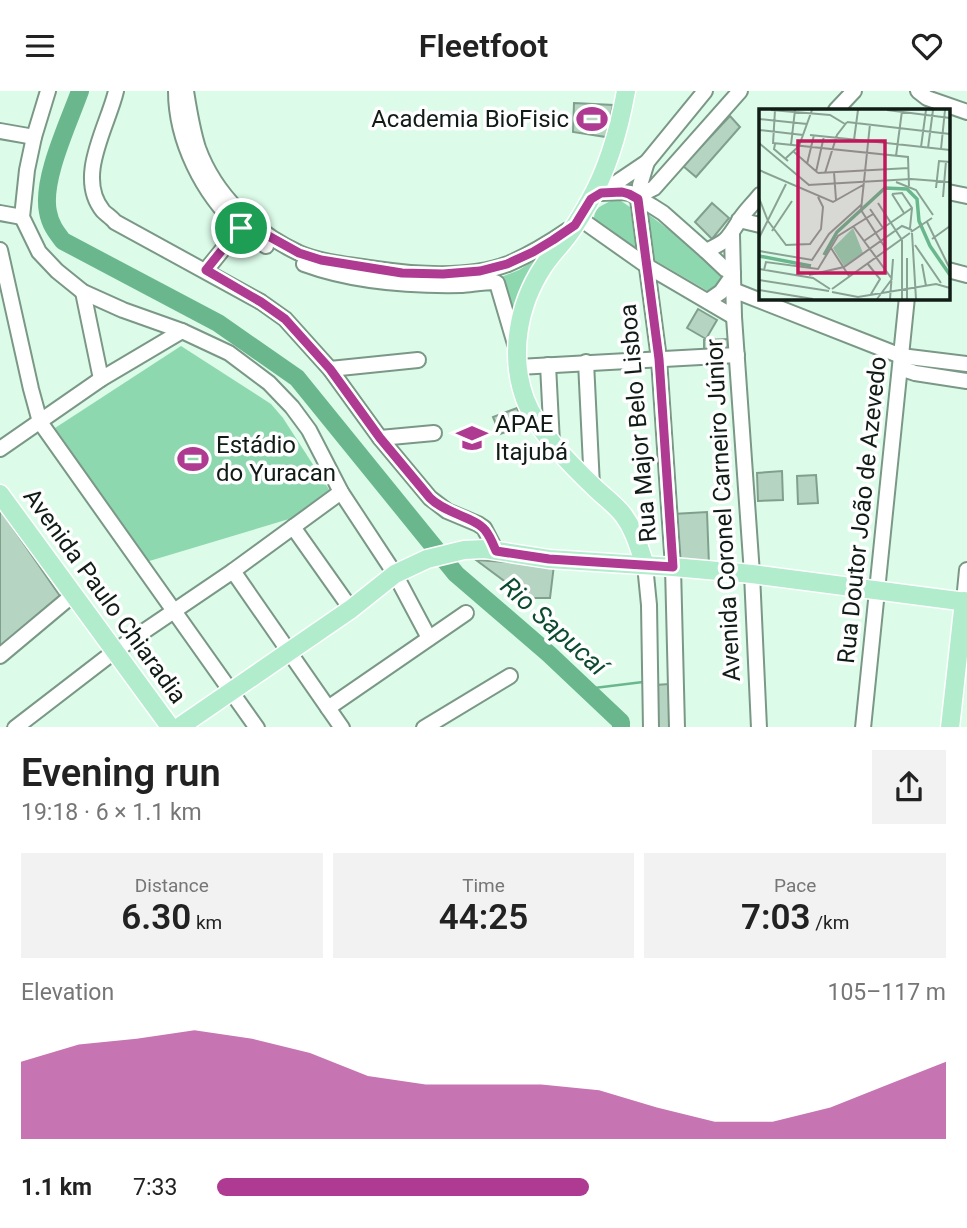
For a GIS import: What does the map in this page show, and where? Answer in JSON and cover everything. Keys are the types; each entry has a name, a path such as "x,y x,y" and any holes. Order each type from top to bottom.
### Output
{"main road":[{"path":"626,91 615,144 596,196 544,265 532,286 523,310 516,348 524,398 531,411 552,443 623,515 635,533 645,565"},
{"name":"Avenida Paulo Chiaradia","path":"0,494 170,727"},
{"path":"178,727 290,652 401,571 427,558 448,552 490,550 549,559 752,574 965,601 950,727"}],"street":[{"path":"48,91 27,170 22,217 39,251 57,271 83,292 182,331 229,353 269,383 309,430 341,492 401,571 429,638"},
{"path":"116,91 94,156 94,194 102,210 115,222 206,270 285,319 330,369 380,438 438,505 484,528 490,550"},
{"path":"176,91 183,137 209,194 266,246 317,269 346,276 427,285 466,285 493,281 497,283 516,348"},
{"path":"186,91 191,123 211,177 244,224 299,253 321,260 402,273 480,271 507,264 533,252 577,222 734,317"},
{"path":"596,196 647,162 705,91"},
{"path":"638,196 654,188 740,91"},
{"path":"837,109 853,91"},
{"path":"924,98 967,112"},
{"path":"0,131 34,137"},
{"path":"638,196 647,162"},
{"path":"596,196 622,192 638,196 663,213 733,279 759,292"},
{"name":"Rua Major Belo Lisboa","path":"638,196 659,359 673,567 677,727"},
{"path":"706,251 732,235 739,220 759,197"},
{"path":"0,213 22,217"},
{"path":"739,220 759,225"},
{"path":"206,270 244,224"},
{"name":"Avenida Coronel Carneiro Júnior","path":"732,235 734,317 752,574 759,727"},
{"path":"0,250 40,422 257,727"},
{"path":"950,271 967,275"},
{"path":"708,301 733,279"},
{"path":"83,292 101,379"},
{"path":"773,299 901,362 915,373 967,381"},
{"name":"Rua Doutor João de Azevedo","path":"863,727 907,299"},
{"path":"0,449 101,379 182,331"},
{"path":"518,367 737,355"},
{"path":"330,369 418,360"},
{"path":"586,362 593,486"},
{"path":"901,362 967,364"},
{"path":"548,365 552,443"},
{"path":"380,438 435,433"},
{"path":"15,727 115,651 175,612 341,492"},
{"path":"293,527 351,609"},
{"path":"645,565 649,605 651,727"},
{"path":"233,571 342,727"},
{"path":"965,601 967,571"},
{"path":"0,656 74,594"},
{"path":"328,708 466,613"},
{"path":"424,727 510,676"}],"green space":[{"path":"611,201 621,201 630,207 637,254 594,225 597,210"},
{"path":"644,211 726,273 724,286 713,294 651,258"},
{"path":"541,256 514,327 499,278 519,270"},
{"name":"Estádio do Yuracan","path":"181,346 271,404 330,491 299,516 146,562 55,428"}],"building":[{"name":"Academia BioFisic","path":"574,103 613,105 606,137 573,132"},
{"path":"730,116 740,127 696,177 683,166"},
{"path":"712,203 729,218 712,239 695,222"},
{"path":"698,309 717,320 706,339 687,328"},
{"path":"729,339 729,352 704,353 704,340"},
{"path":"517,408 524,426 500,434 493,417"},
{"path":"782,471 783,500 758,501 757,473"},
{"path":"816,475 818,503 798,504 797,476"},
{"path":"0,509 62,599 0,650"},
{"path":"707,512 709,565 678,562 673,514"},
{"path":"476,560 554,565 550,598 527,598"},
{"path":"669,684 670,727 654,727 655,685"}],"waterway":[{"name":"Rio Sapucaí","path":"80,91 57,151 48,184 49,216 63,241 218,323 297,378 456,574 549,654 621,722 621,727"},
{"path":"586,689 643,682"}],"place":[{"name":"Academia BioFisic","path":"592,119"},
{"name":"APAE Itajubá","path":"472,438"},
{"name":"Estádio do Yuracan","path":"193,459"}],"route":[{"path":"622,192 638,199 659,359 673,567 549,559 496,551 484,528 447,511 430,498 380,438 330,369 285,319 206,270 241,228 247,219 263,233 299,253 321,260 402,273 443,274 480,271 507,264 533,252 575,225 591,199 601,193 622,192"}]}
